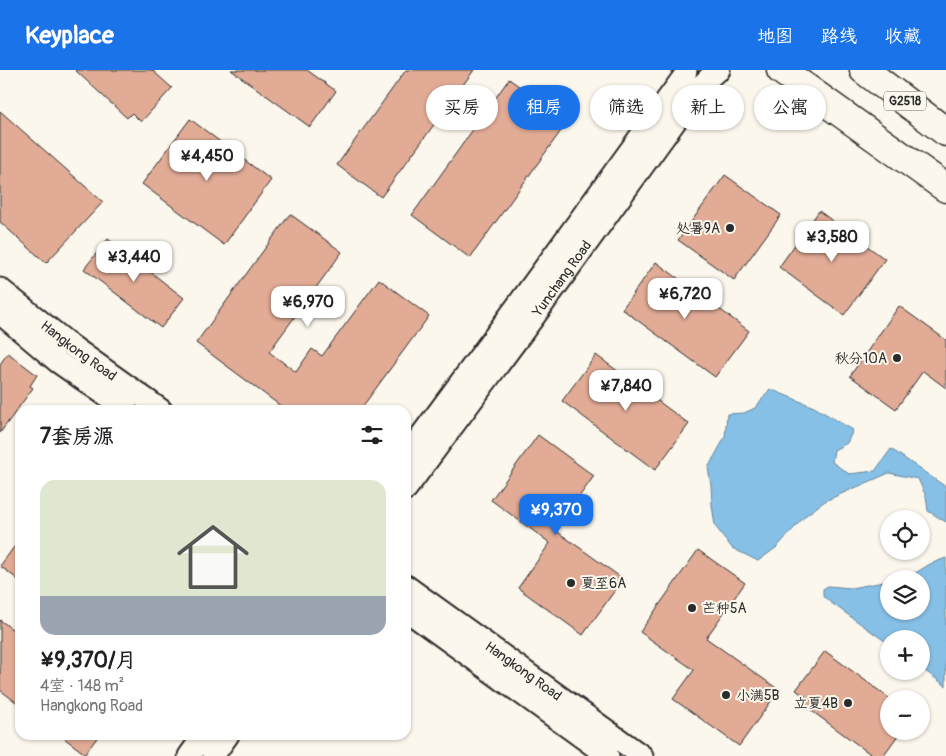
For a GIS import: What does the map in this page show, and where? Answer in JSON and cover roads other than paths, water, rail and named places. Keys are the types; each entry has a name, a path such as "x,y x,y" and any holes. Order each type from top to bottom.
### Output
{"highway":[{"path":"781,70 946,188"},
{"name":"G2518","path":"864,70 946,132"}],"street":[{"name":"Yunchang Road","path":"411,449 656,115 685,75 686,70"},
{"name":"Yunchang Road","path":"411,482 533,318 700,86 719,70"},
{"name":"Hangkong Road","path":"0,289 70,345 154,405"},
{"name":"Hangkong Road","path":"0,313 58,362 120,405"},
{"name":"Hangkong Road","path":"411,590 642,756"},
{"name":"Hangkong Road","path":"411,614 608,756"},
{"path":"189,756 200,740"},
{"path":"212,756 224,740"}],"water":[{"path":"770,389 814,407 853,430 847,443 834,450 832,462 849,474 875,471 891,449 946,487 946,522 928,510 926,496 918,479 889,473 825,501 806,515 777,547 758,561 732,548 715,526 708,468 725,437 727,414 744,413 755,408"},
{"path":"946,558 946,686 930,674 930,630 880,630 880,638 823,596 823,589 828,586 851,588 880,583 880,620 930,620 930,570 920,570"}],"place":[{"name":"处暑9A","path":"730,228"},
{"name":"秋分10A","path":"897,358"},
{"name":"夏至6A","path":"571,583"},
{"name":"芒种5A","path":"692,608"},
{"name":"小满5B","path":"726,695"},
{"name":"立夏4B","path":"848,703"}]}
